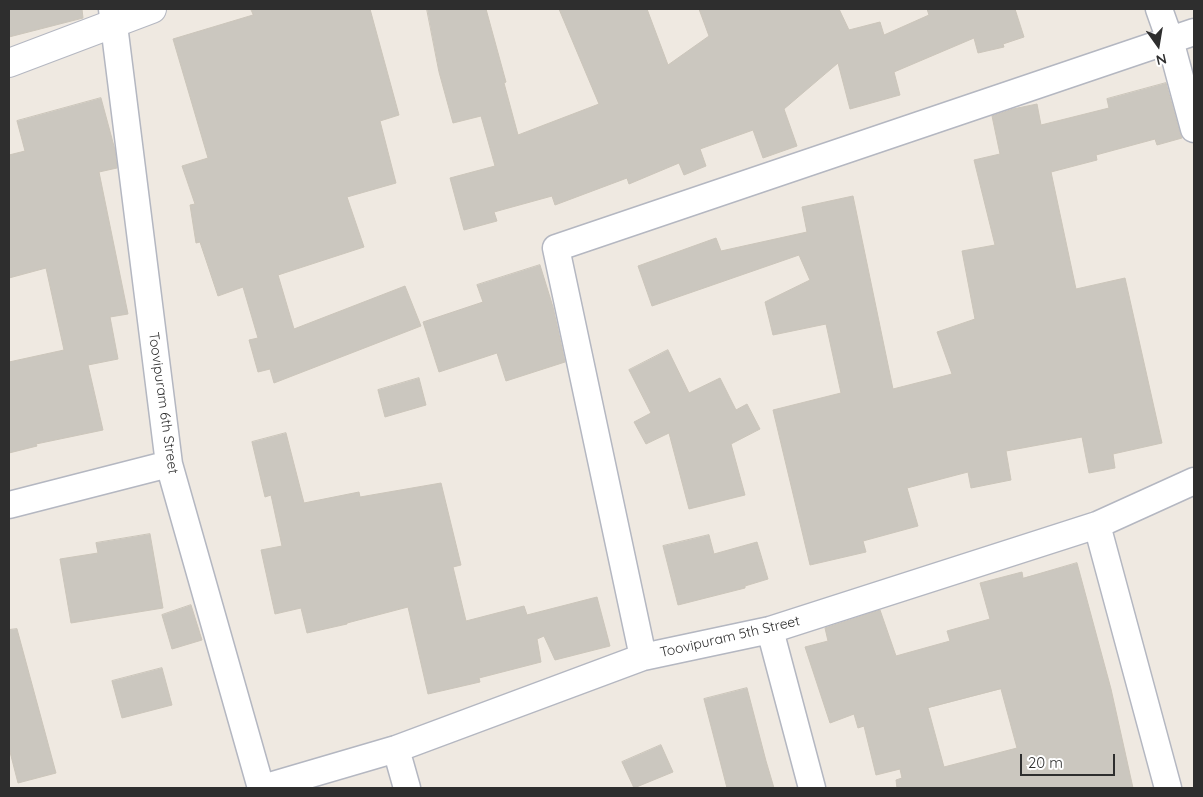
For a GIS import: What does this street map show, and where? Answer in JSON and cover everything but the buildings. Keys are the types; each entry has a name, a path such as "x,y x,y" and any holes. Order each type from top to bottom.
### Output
{"street":[{"path":"9,62 113,16 152,9"},
{"path":"1159,9 1170,40 1194,129"},
{"name":"Toovipuram 6th Street","path":"113,16 170,464 262,788"},
{"path":"643,657 556,248 1194,32"},
{"path":"9,505 170,464"},
{"name":"Toovipuram 5th Street","path":"262,788 396,749 643,657 770,630 1097,525 1194,481"},
{"path":"1097,525 1168,788"},
{"path":"770,630 812,788"},
{"path":"396,749 407,788"}]}
